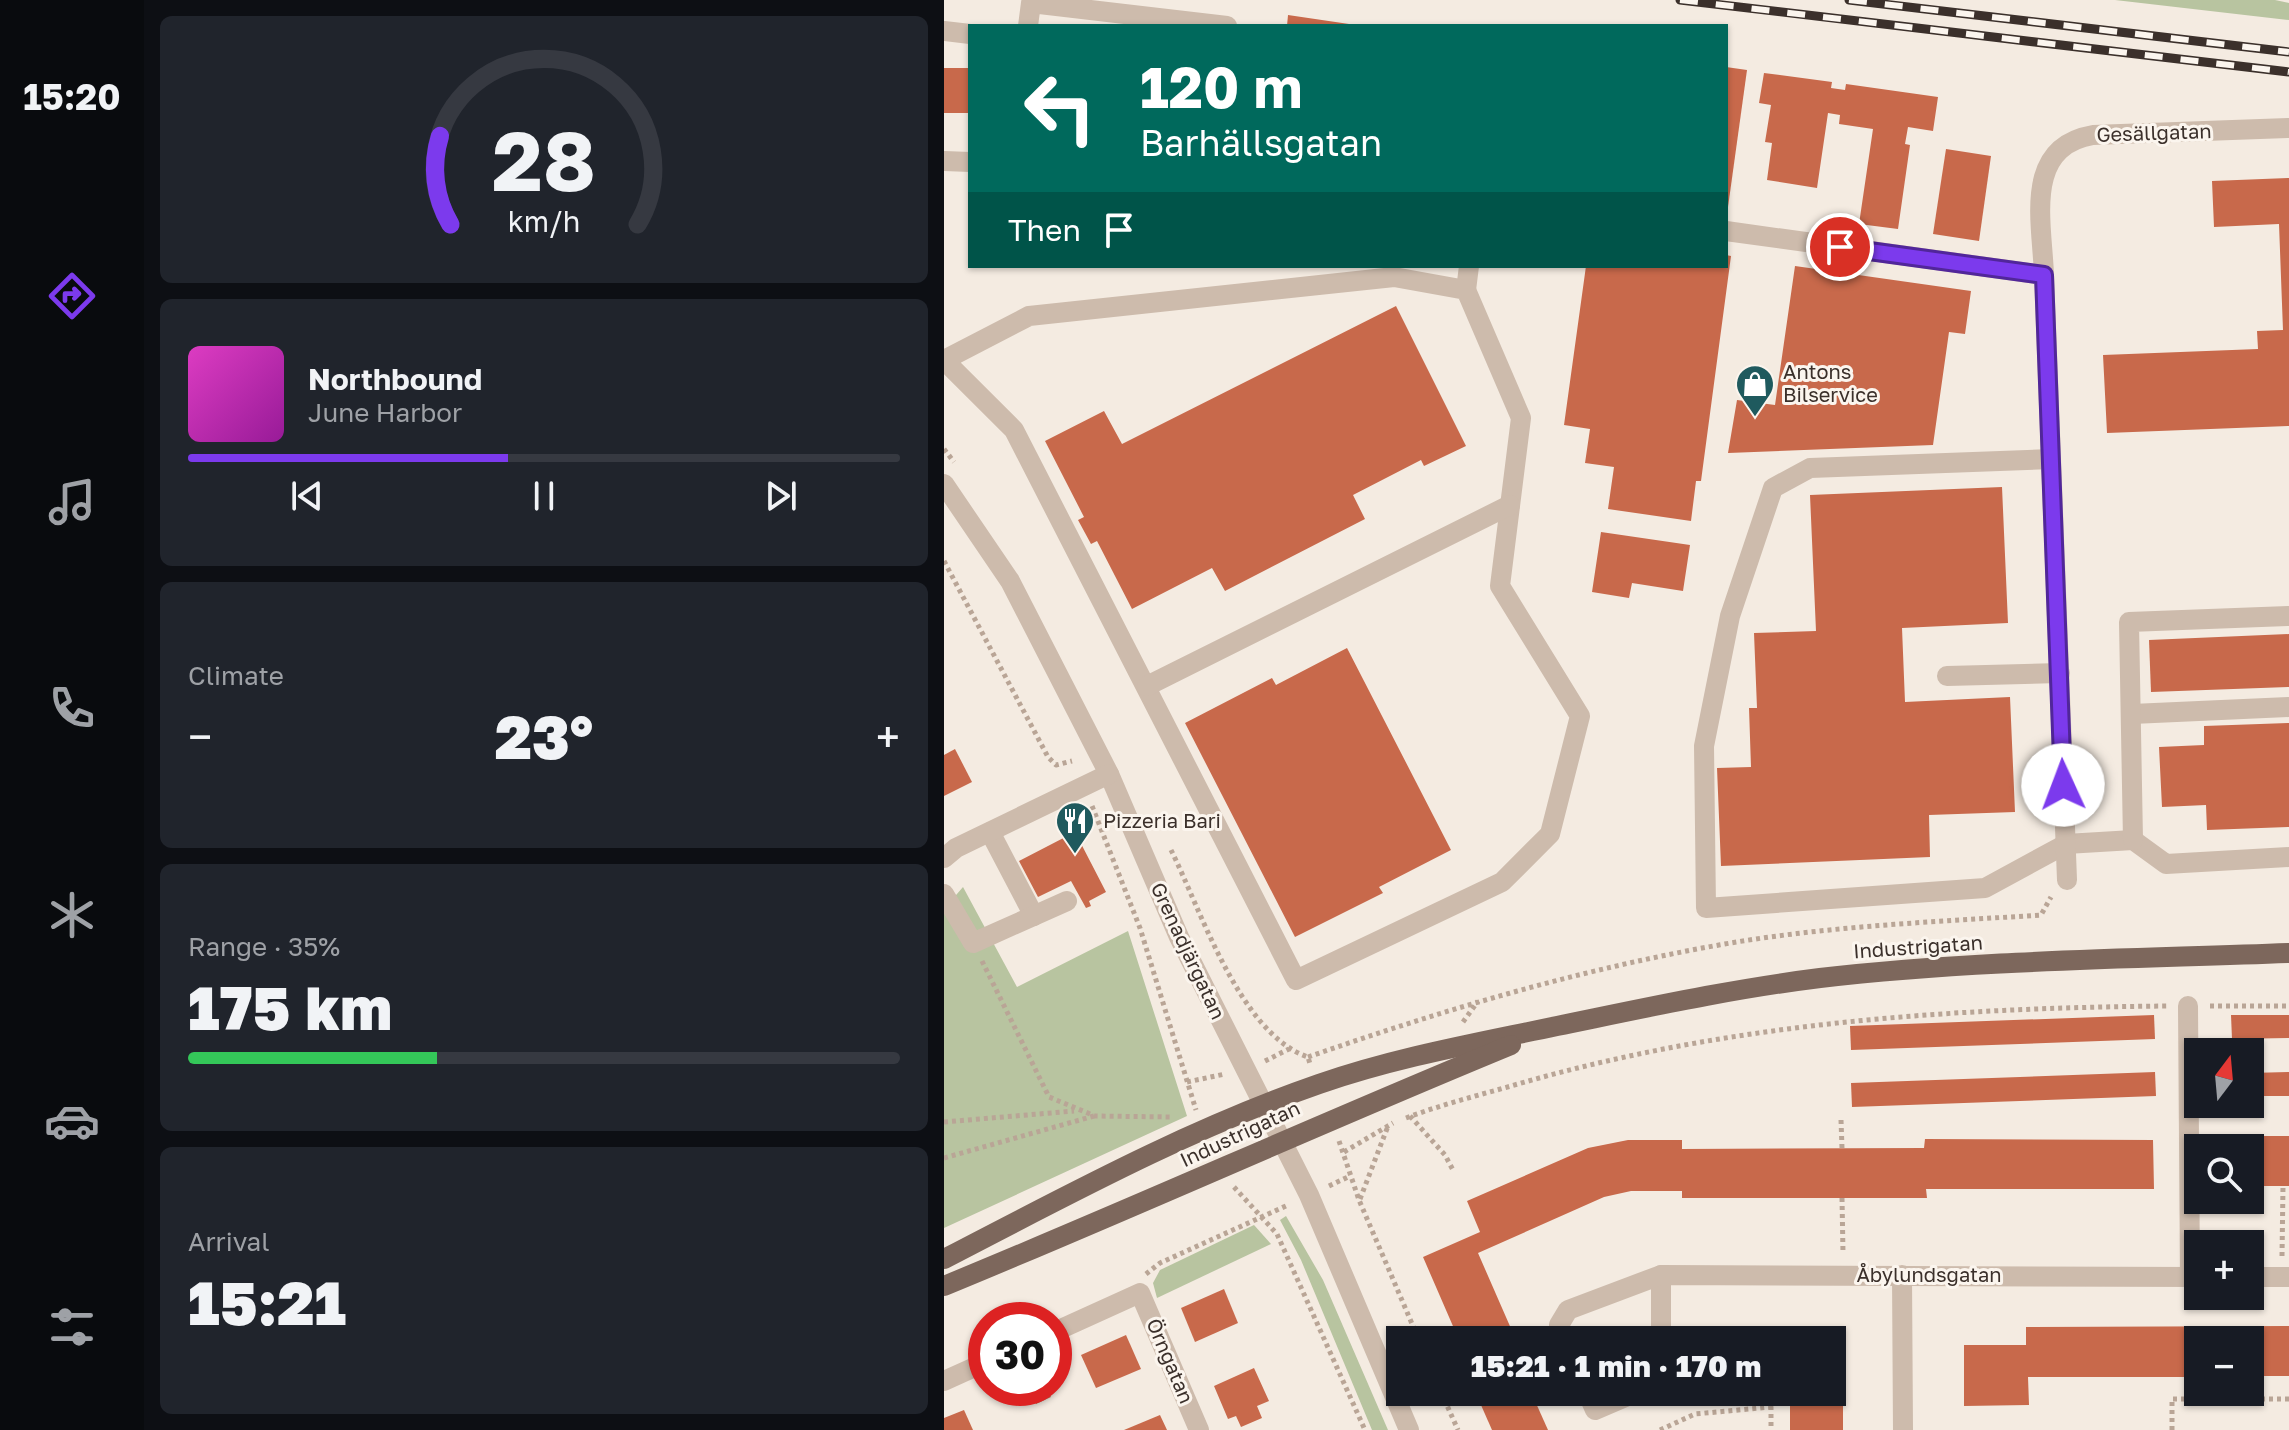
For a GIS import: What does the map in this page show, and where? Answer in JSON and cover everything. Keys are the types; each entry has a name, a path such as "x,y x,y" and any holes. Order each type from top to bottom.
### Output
{"main road":[{"name":"Industrigatan","path":"944,1259 1205,1131 1265,1105 1374,1066 1684,998 1820,978 1951,967 2289,953"},
{"name":"Industrigatan","path":"944,1286 1556,1027"}],"street":[{"path":"1028,24 1031,3 1210,24"},
{"path":"944,31 968,34"},
{"name":"Gesällgatan","path":"2067,880 2041,188 2045,167 2056,150 2073,138 2289,128"},
{"path":"944,161 968,162"},
{"path":"1728,231 2044,275"},
{"path":"1466,290 1394,272 1029,316 944,360 1014,430 1296,980 1502,882 1550,834 1580,716 1500,586 1521,418 1466,290 1469,268"},
{"path":"2051,459 1810,468 1773,488 1730,616 1704,746 1706,908 1985,888 2066,844 2133,840 2166,864 2289,857"},
{"name":"Grenadjärgatan","path":"944,484 1010,581 1109,774 1179,937 1283,1141 1409,1430"},
{"path":"1147,686 1510,505"},
{"path":"2133,840 2129,622 2289,616"},
{"path":"1947,676 2060,673"},
{"path":"2132,714 2289,707"},
{"path":"944,858 1109,774"},
{"path":"990,832 1034,916"},
{"path":"944,894 973,943 1067,901"},
{"path":"2188,1006 2193,1230"},
{"path":"1661,1275 1661,1326"},
{"name":"Åbylundsgatan","path":"1559,1326 1568,1310 1661,1275 2184,1277"},
{"path":"1902,1275 1903,1430"},
{"path":"2264,1277 2285,1277"},
{"path":"1072,1324 1140,1293"},
{"name":"Örngatan","path":"1140,1293 1199,1430"},
{"path":"944,1381 968,1370"}],"path":[{"path":"944,561 1048,757 1056,765 1072,761 1107,839 1140,928 1195,1109 1205,1131"},
{"path":"1308,1057 1491,997 1721,944 1877,926 2041,915 2053,894 2067,880"},
{"path":"973,943 1049,1097 1095,1116"},
{"path":"1344,1152 1410,1116 1575,1067 1723,1037 1948,1011 2289,1006"},
{"path":"944,1158 1095,1116 1171,1117 1195,1109"},
{"path":"944,1122 1077,1110"},
{"path":"1410,1116 1445,1155 1454,1172"},
{"path":"1841,1120 1842,1148"},
{"path":"1359,1200 1389,1125"},
{"path":"1224,1169 1236,1191 1277,1234 1365,1430"},
{"path":"1350,1176 1413,1326"},
{"path":"2283,1186 2285,1277"},
{"path":"1842,1198 1844,1275"},
{"path":"1140,1293 1148,1271 1160,1263 1263,1216"},
{"path":"2172,1430 2172,1399 2289,1399"},
{"path":"1447,1406 1458,1430"},
{"path":"1660,1430 1695,1414 1771,1407 1771,1430"}],"green space":[{"path":"2115,0 2275,0 2289,3 2289,20"},
{"path":"963,887 1017,987 1128,931 1187,1116 944,1228 944,909"},
{"path":"1286,1216 1323,1280 1388,1430 1372,1430 1301,1260 1280,1220"},
{"path":"1254,1225 1271,1244 1157,1298 1153,1283 1160,1270"}],"building":[{"path":"1288,15 1349,24 1287,24"},
{"path":"1728,67 1747,70 1728,207"},
{"path":"944,68 968,68 968,113 944,113"},
{"path":"1764,73 1832,82 1831,88 1845,90 1846,84 1938,97 1933,131 1908,127 1905,144 1910,145 1898,229 1859,224 1873,129 1839,124 1840,115 1828,113 1817,188 1767,180 1772,143 1765,142 1771,105 1759,103"},
{"path":"1946,149 1991,156 1979,241 1933,234"},
{"path":"2289,178 2289,426 2107,433 2103,355 2258,349 2257,331 2283,330 2279,224 2214,227 2212,181"},
{"path":"1728,255 1731,256 1701,481 1696,481 1691,521 1608,509 1614,467 1585,463 1590,429 1564,425 1586,268 1728,268"},
{"path":"1795,266 1971,291 1965,334 1949,332 1933,445 1728,453 1737,400 1775,405"},
{"path":"1396,306 1466,446 1424,466 1421,460 1353,495 1365,519 1225,591 1212,568 1132,609 1097,541 1091,544 1078,520 1084,517 1045,441 1104,411 1122,444"},
{"path":"2002,487 2008,623 1902,628 1905,702 2010,697 2015,812 1929,815 1930,857 1721,866 1717,768 1751,767 1749,708 1757,708 1754,633 1816,631 1810,495"},
{"path":"1601,532 1690,545 1683,591 1632,583 1629,598 1592,592"},
{"path":"2289,634 2289,687 2151,692 2149,640"},
{"path":"1347,648 1451,850 1379,887 1383,893 1295,937 1185,723 1272,678 1276,685"},
{"path":"2289,723 2289,827 2207,830 2206,805 2162,807 2159,747 2204,745 2204,726"},
{"path":"955,749 972,782 944,796 944,755"},
{"path":"1075,832 1106,892 1089,901 1091,906 1086,908 1071,881 1038,897 1019,861"},
{"path":"2154,1015 2155,1039 1851,1050 1850,1026"},
{"path":"2231,1015 2289,1015 2289,1038 2232,1038"},
{"path":"2155,1072 2156,1096 1852,1107 1851,1083"},
{"path":"2289,1072 2289,1096 2264,1096 2264,1073"},
{"path":"2264,1136 2289,1136 2289,1186 2264,1186"},
{"path":"1925,1139 2153,1140 2154,1189 1926,1189 1927,1198 1682,1198 1682,1191 1631,1191 1604,1197 1478,1253 1510,1326 1453,1326 1423,1257 1480,1232 1467,1201 1588,1148 1628,1140 1682,1140 1682,1149 1924,1148"},
{"path":"1224,1289 1238,1323 1195,1342 1181,1308"},
{"path":"2184,1326 2184,1377 2028,1377 2029,1405 1964,1406 1964,1345 2026,1345 2026,1327"},
{"path":"2264,1326 2289,1326 2289,1376 2264,1376"},
{"path":"1126,1335 1141,1369 1096,1388 1081,1355"},
{"path":"1254,1368 1269,1401 1257,1406 1262,1418 1241,1427 1236,1416 1228,1419 1214,1386"},
{"path":"1481,1406 1537,1406 1548,1430 1492,1430"},
{"path":"1790,1406 1843,1406 1843,1430 1790,1430"},
{"path":"964,1410 973,1430 944,1430 944,1418"},
{"path":"1160,1415 1167,1430 1124,1430"}],"railway":[{"path":"1680,0 2289,72"},
{"path":"1849,0 2289,52"}],"place":[{"name":"Antons Bilservice","path":"1755,418"},
{"name":"Pizzeria Bari","path":"1075,855"}],"route":[{"path":"1840,247 2044,275 2063,785"}]}
